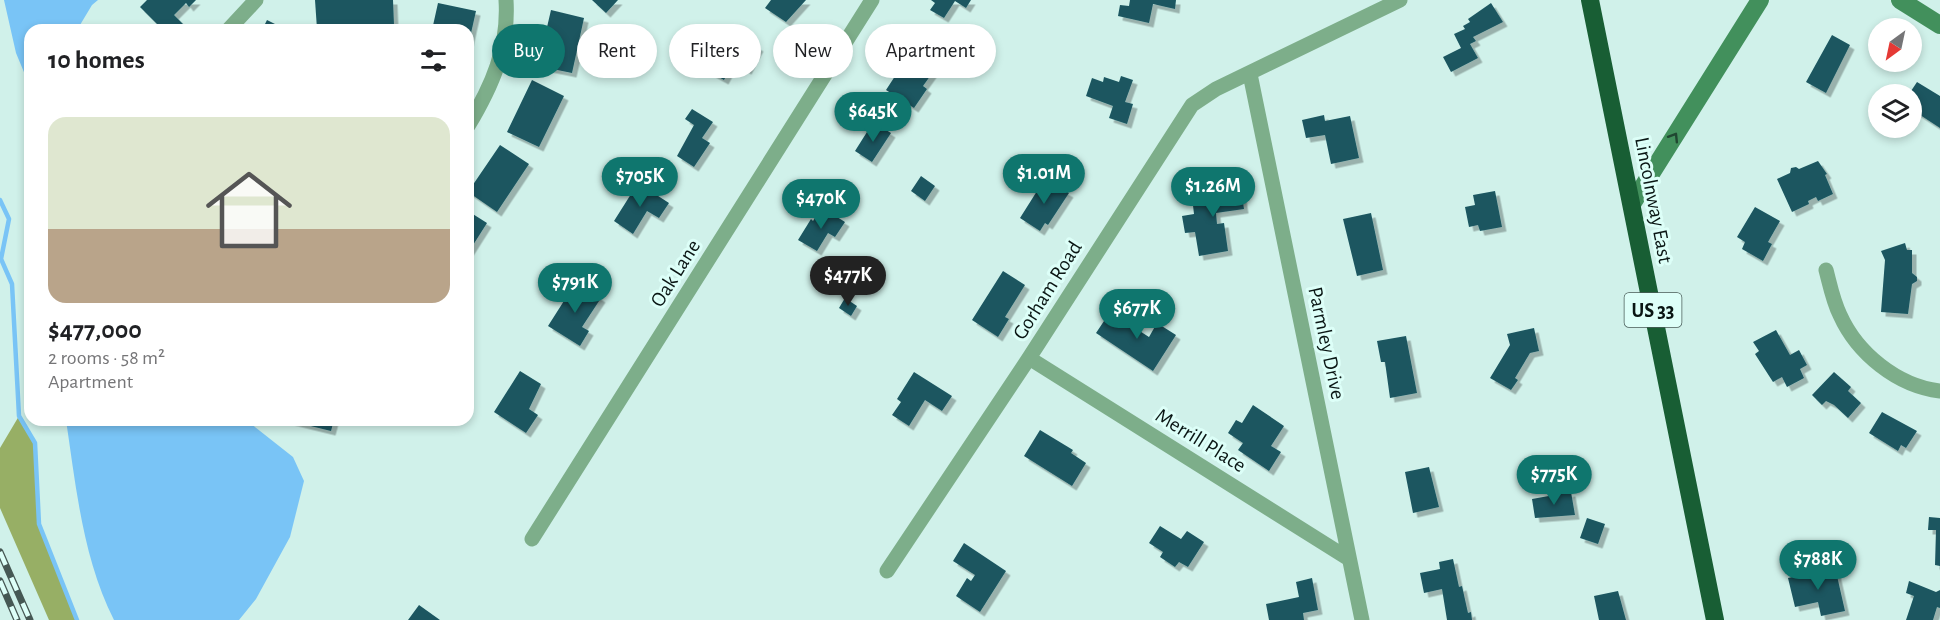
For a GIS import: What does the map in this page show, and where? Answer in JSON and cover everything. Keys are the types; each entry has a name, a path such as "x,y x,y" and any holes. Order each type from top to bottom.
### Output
{"highway":[{"name":"Lincolnway East","path":"1590,0 1715,620"}],"street":[{"path":"234,24 256,0"},
{"path":"474,116 486,96 498,67 506,33 506,0"},
{"name":"Oak Lane","path":"532,539 872,0"},
{"name":"Gorham Road","path":"887,571 1029,358 1185,113 1203,96 1400,0"},
{"path":"1632,204 1760,0"},
{"path":"1900,0 1940,25"},
{"name":"Parmley Drive","path":"1250,74 1362,620"},
{"path":"1826,270 1839,314 1861,348 1900,378 1940,391"},
{"name":"Merrill Place","path":"1029,358 1350,559"}],"green space":[{"path":"19,416 35,443 39,524 77,620 49,620 0,508 0,448"}],"water":[{"path":"4,0 98,0 92,5 81,24 24,24 24,72 16,53"},
{"path":"67,426 254,426 293,457 304,481 290,537 256,599 239,620 114,620 95,572 77,497"}],"building":[{"path":"147,0 196,0 189,7 186,3 174,15 183,24 157,24 140,7"},
{"path":"315,0 393,0 394,24 317,24"},
{"path":"592,0 618,0 606,13"},
{"path":"771,0 806,0 786,22 765,8"},
{"path":"931,0 971,0 966,8 955,1 944,18 930,10 935,3"},
{"path":"1130,0 1176,0 1175,9 1153,4 1149,23 1118,16 1120,5 1129,6"},
{"path":"438,3 476,11 473,24 433,24"},
{"path":"1491,3 1503,22 1473,37 1476,41 1470,44 1478,58 1451,72 1443,57 1461,48 1454,34 1465,29 1463,26 1470,22 1468,19"},
{"path":"551,10 584,18 583,24 577,24 577,50 572,73 565,72 565,24 548,24"},
{"path":"1832,35 1850,45 1826,93 1806,82"},
{"path":"1121,76 1133,80 1125,102 1133,104 1127,124 1109,118 1113,106 1086,96 1092,78 1103,82 1104,77 1119,82"},
{"path":"894,78 929,78 923,86 927,89 914,108 886,90"},
{"path":"532,80 564,96 539,147 507,132"},
{"path":"1922,85 1940,96 1940,128 1922,116"},
{"path":"692,109 713,122 702,138 710,143 694,167 677,156 694,125 685,119"},
{"path":"1324,115 1325,121 1350,116 1359,158 1331,164 1325,135 1306,138 1302,120"},
{"path":"878,125 891,133 872,162 855,151 867,132 871,135"},
{"path":"500,145 529,164 497,212 474,196 474,183"},
{"path":"1818,161 1827,174 1825,175 1833,194 1818,201 1816,197 1808,201 1809,204 1792,212 1777,179 1790,173 1791,168 1799,169"},
{"path":"921,176 935,186 925,201 911,191"},
{"path":"1044,180 1069,193 1048,225 1045,223 1040,231 1020,218"},
{"path":"638,183 669,203 659,218 647,211 633,234 614,221"},
{"path":"1240,183 1244,209 1216,213 1217,224 1224,223 1228,251 1199,256 1195,232 1185,233 1182,216 1194,214 1192,197 1217,193 1216,186"},
{"path":"1495,191 1502,227 1480,231 1478,225 1469,227 1465,207 1475,205 1473,195"},
{"path":"1755,207 1780,221 1768,242 1772,244 1763,261 1742,249 1745,242 1737,237"},
{"path":"826,210 845,222 835,237 828,233 817,251 798,240 811,219 813,221 817,215 821,218"},
{"path":"1371,213 1383,270 1357,276 1343,219"},
{"path":"474,215 487,223 474,244"},
{"path":"1905,243 1907,250 1912,250 1912,273 1917,277 1917,281 1912,284 1908,314 1881,312 1885,260 1881,251"},
{"path":"1003,271 1025,285 1005,317 1009,319 998,337 972,320"},
{"path":"576,282 601,298 582,327 589,331 580,346 548,326"},
{"path":"845,298 857,306 851,316 839,308"},
{"path":"1110,312 1149,337 1157,323 1176,335 1153,371 1096,333"},
{"path":"1534,328 1539,351 1530,353 1515,378 1518,380 1511,390 1490,378 1510,345 1507,334"},
{"path":"1776,330 1790,355 1799,350 1807,365 1800,369 1804,378 1787,387 1782,377 1773,382 1755,354 1759,351 1753,342"},
{"path":"1406,336 1417,393 1390,398 1385,362 1381,362 1377,341"},
{"path":"520,371 541,384 529,409 538,415 526,433 494,412"},
{"path":"914,372 952,396 942,411 925,400 909,426 892,415 901,402 897,399"},
{"path":"1834,372 1851,387 1848,391 1861,403 1848,418 1834,405 1826,401 1822,405 1812,395"},
{"path":"1253,405 1284,426 1271,446 1281,452 1269,471 1238,450 1243,443 1228,433 1236,420 1242,423"},
{"path":"1882,412 1917,431 1906,448 1901,445 1898,451 1869,433"},
{"path":"311,426 332,426 331,431"},
{"path":"1040,430 1073,450 1071,453 1086,463 1072,486 1024,456"},
{"path":"1429,467 1439,507 1413,513 1405,472"},
{"path":"1571,492 1575,515 1535,518 1532,499"},
{"path":"1929,517 1940,518 1940,566 1935,565 1936,530 1928,530"},
{"path":"1587,518 1605,524 1598,544 1580,538"},
{"path":"1160,526 1181,539 1187,531 1204,542 1188,567 1179,562 1175,567 1160,557 1163,552 1149,543"},
{"path":"964,543 1006,571 980,612 956,596 967,578 971,581 975,575 953,561"},
{"path":"1453,559 1459,587 1462,586 1468,613 1471,612 1472,620 1447,620 1442,589 1424,593 1420,573 1440,569 1439,562"},
{"path":"1835,567 1845,611 1821,616 1818,602 1795,607 1788,578"},
{"path":"1312,578 1318,610 1303,613 1304,620 1269,620 1266,604 1299,597 1296,582"},
{"path":"1909,581 1936,592 1940,590 1940,608 1937,607 1933,620 1906,620 1914,596 1906,593"},
{"path":"1618,591 1626,620 1599,620 1594,596"},
{"path":"419,605 440,620 408,620"}],"waterway":[{"path":"0,200 9,219 1,259 12,284 19,416 24,424"},
{"path":"25,426 35,443 39,524 77,620"}],"railway":[{"path":"0,552 30,620"},
{"path":"0,581 17,620"}]}
